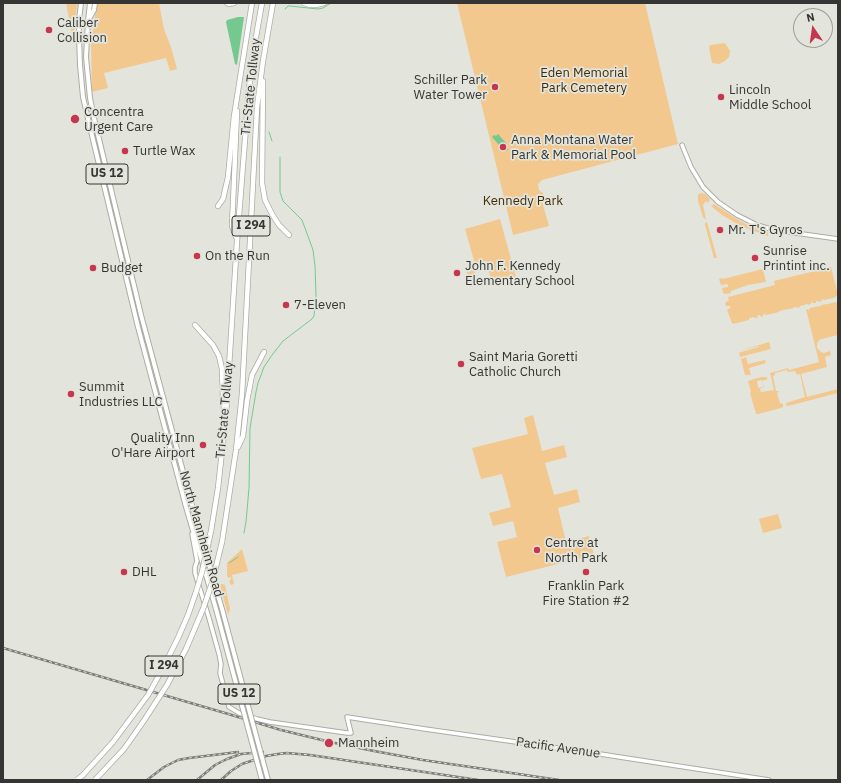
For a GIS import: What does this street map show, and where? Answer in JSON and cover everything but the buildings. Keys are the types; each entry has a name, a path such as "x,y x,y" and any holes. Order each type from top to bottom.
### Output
{"highway":[{"path":"226,3 234,3"},
{"name":"I 294","path":"237,240 232,226 238,92 252,3"},
{"name":"Tri-State Tollway","path":"77,780 113,742 148,695 178,638 202,572 218,488 226,416 237,240 249,89 262,3"},
{"name":"Tri-State Tollway","path":"95,780 124,749 167,686 186,649 203,609 212,583 222,542 236,450 242,394 257,107 273,3"},
{"path":"304,3 316,5 324,3"},
{"path":"263,61 262,183 265,200 272,214 279,225 289,235"},
{"path":"218,206 222,199 228,176 238,92"},
{"path":"195,325 213,346 219,356 223,378 223,400 226,416"},
{"path":"236,450 243,436 252,375 264,352"}],"main road":[{"name":"North Mannheim Road","path":"81,3 78,46 80,72 83,97 96,156 129,290 262,780"},
{"name":"US 12","path":"88,21 90,3"},
{"path":"88,21 94,10 95,3"},
{"name":"North Mannheim Road","path":"88,21 86,58 90,98 135,289 192,505 222,609 268,780"}],"street":[{"path":"682,145 691,168 704,187 718,202 736,215 757,225 774,230 838,239"},
{"path":"191,523 197,561 194,567 195,573"},
{"path":"195,573 197,566 203,564"},
{"name":"Pacific Avenue","path":"195,573 219,654 221,664 220,673 229,707 239,713 270,722 347,734 351,733 347,717 770,780"}],"green space":[{"path":"66,3 77,3 73,39"},
{"path":"97,3 159,3 164,29 177,69 170,71 166,58 104,73 108,88 92,92 91,42"},
{"name":"Eden Memorial Park Cemetery","path":"457,3 645,3 678,144 542,180 538,184 539,190 543,193 545,200 542,201 549,226 513,235"},
{"path":"725,43 730,51 729,57 719,64 712,63 709,48 710,45"},
{"path":"700,193 705,194 710,199 708,203 706,201 703,205 706,219 703,217 698,201 698,195"},
{"path":"714,204 740,221 767,232 768,236 737,224 711,206"},
{"path":"500,219 516,277 492,283 486,261 475,264 465,229"},
{"path":"707,222 717,258 714,258 705,225"},
{"path":"831,267 838,291 838,297 823,299 819,302 816,301 816,303 812,302 811,304 806,304 797,308 794,307 779,312 765,314 761,317 760,315 757,316 758,318 754,317 749,318 749,320 732,323 727,310 730,306 726,306 725,303 729,300 728,297 775,285 774,281"},
{"path":"763,269 766,282 748,285 731,291 731,293 723,293 722,288 728,287 728,284 721,285 719,279"},
{"path":"474,270 478,285 471,287 467,272"},
{"path":"837,301 838,335 819,340 817,344 817,348 821,352 824,353 830,351 831,355 825,357 827,367 801,374 807,397 838,389 838,393 788,406 786,403 805,397 800,374 797,375 795,371 788,372 787,370 775,373 773,376 776,391 779,391 777,393 783,407 756,414 748,381 766,377 768,379 757,381 758,388 763,387 764,385 764,387 760,389 761,392 774,390 770,373 788,368 789,370 819,362 806,309 809,310 810,308 820,307 821,305 835,303"},
{"path":"769,342 771,349 740,357 739,353 759,346 739,351"},
{"path":"746,357 748,364 765,360 766,363 749,368 751,375 745,375 741,359"},
{"path":"533,415 542,451 564,445 567,457 545,463 554,495 577,489 580,502 558,508 566,542 589,536 594,555 506,577 497,542 517,537 513,521 493,526 489,513 511,507 502,474 481,479 472,448 528,434 524,418"},
{"path":"778,514 782,528 763,533 759,519"},
{"path":"242,549 248,571 232,575 234,584 231,585 229,581 231,577 228,578 227,575 227,563"},
{"path":"220,585 225,585 230,609 228,615"}],"shaded area":[{"path":"244,17 237,65 235,64 226,22 227,20"},
{"path":"498,134 506,143 508,150 503,151 499,149 503,143 499,145 492,137"}],"waterway":[{"path":"285,9 288,6 318,9 331,3"},
{"path":"269,132 272,141"},
{"path":"244,533 249,488 250,428 258,383 264,367 283,341 314,316 316,295 313,250 302,220 283,201 280,192 280,157"},
{"path":"229,563 238,557"}],"railway":[{"path":"3,648 281,730 330,742 423,760 559,780"},
{"path":"147,780 164,767 178,760 238,752"},
{"path":"197,780 215,765 227,759 241,754 263,752"},
{"path":"221,780 242,764 266,756 287,753 310,755 478,780"}],"place":[{"name":"Caliber Collision","path":"49,30"},
{"name":"Schiller Park Water Tower","path":"495,87"},
{"name":"Lincoln Middle School","path":"721,97"},
{"name":"Concentra Urgent Care","path":"75,119"},
{"name":"Anna Montana Water Park & Memorial Pool","path":"503,147"},
{"name":"Turtle Wax","path":"125,151"},
{"name":"Mr. T's Gyros","path":"720,230"},
{"name":"On the Run","path":"197,256"},
{"name":"Sunrise Printint inc.","path":"755,258"},
{"name":"Budget","path":"93,268"},
{"name":"John F. Kennedy Elementary School","path":"457,273"},
{"name":"7-Eleven","path":"286,305"},
{"name":"Saint Maria Goretti Catholic Church","path":"461,364"},
{"name":"Summit Industries LLC","path":"71,394"},
{"name":"Quality Inn O'Hare Airport","path":"203,445"},
{"name":"Centre at North Park","path":"537,550"},
{"name":"DHL","path":"124,572"},
{"name":"Franklin Park Fire Station #2","path":"586,572"},
{"name":"Mannheim","path":"329,743"}],"park label":[{"name":"Kennedy Park","path":"523,201"}]}
